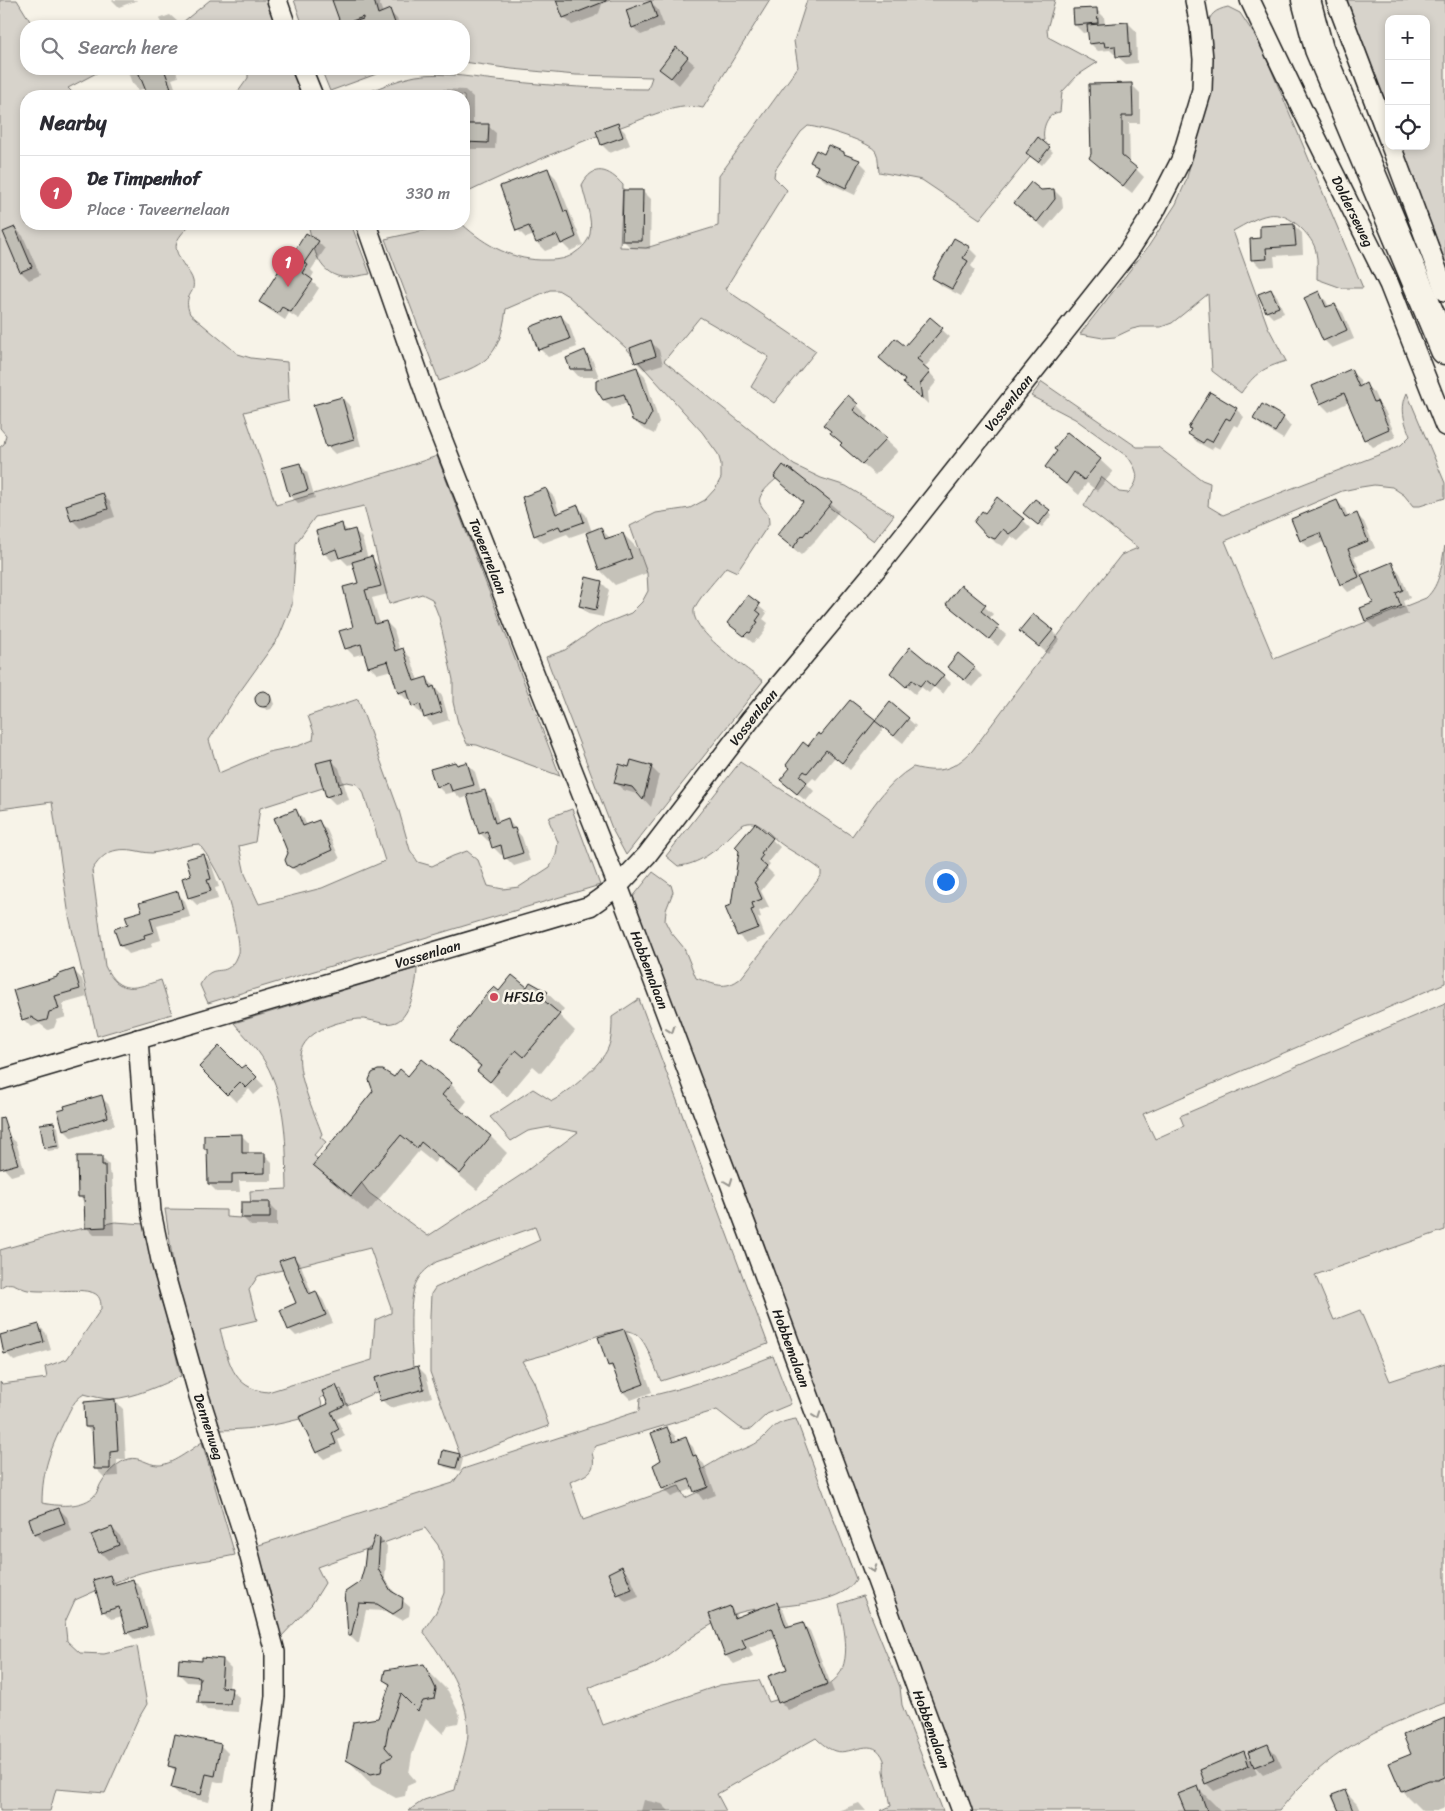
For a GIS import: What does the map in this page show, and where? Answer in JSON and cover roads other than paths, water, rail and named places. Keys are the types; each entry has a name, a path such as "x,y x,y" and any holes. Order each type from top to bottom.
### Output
{"main road":[{"name":"Dolderseweg","path":"1286,0 1319,49"},
{"name":"Dolderseweg","path":"1306,0 1319,49 1445,350"}],"street":[{"path":"277,0 284,20"},
{"name":"Vossenlaan","path":"0,1080 590,906 618,886 647,855 751,718 901,538 1128,252 1157,207 1181,160 1202,90 1203,59 1195,0"},
{"name":"Dolderseweg","path":"1250,0 1389,284 1445,426"},
{"path":"1336,0 1385,129"},
{"path":"304,75 311,90"},
{"path":"1392,150 1445,291"},
{"name":"Taveernelaan","path":"368,230 434,421 618,886"},
{"name":"Hobbemalaan","path":"618,886 753,1244 962,1811"},
{"name":"Dennenweg","path":"138,1040 151,1212 162,1265 199,1396 246,1542 275,1652 275,1696 261,1811"}],"place":[{"name":"De Timpenhof","path":"288,287"},
{"name":"HFSLG","path":"494,997"}]}
